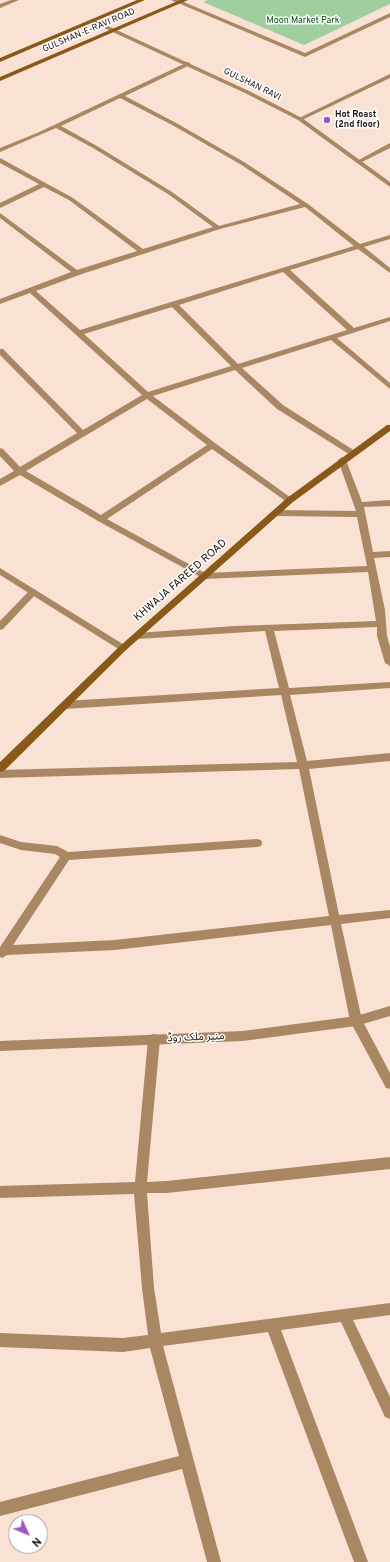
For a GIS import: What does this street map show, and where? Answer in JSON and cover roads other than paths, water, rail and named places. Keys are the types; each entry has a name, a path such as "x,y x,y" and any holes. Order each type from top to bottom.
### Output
{"main road":[{"name":"GULSHAN-E-RAVI ROAD","path":"0,60 142,0"},
{"name":"GULSHAN-E-RAVI ROAD","path":"0,79 179,1"},
{"name":"KHWAJA FAREED ROAD","path":"0,768 123,648 290,500 342,460 390,427"}],"street":[{"path":"0,6 11,1"},
{"path":"179,1 305,55 390,15"},
{"name":"GULSHAN RAVI","path":"93,21 188,64 300,119 390,185"},
{"path":"0,150 56,126 188,64"},
{"path":"300,119 390,76"},
{"path":"120,96 176,125 242,163 306,205 390,271"},
{"path":"56,126 95,147 170,193 218,228"},
{"path":"358,162 390,145"},
{"path":"0,160 71,199 142,252"},
{"path":"0,206 44,185"},
{"path":"0,301 76,273 218,228 306,205"},
{"path":"0,215 76,273"},
{"path":"79,333 390,237"},
{"path":"285,270 352,330"},
{"path":"31,290 147,395 212,445 290,500"},
{"path":"174,304 235,366 280,407 352,453"},
{"path":"0,483 147,395 235,366 390,319"},
{"path":"332,337 390,387"},
{"path":"0,352 82,434"},
{"path":"101,519 212,445"},
{"path":"0,452 19,471 101,519 204,576 372,569"},
{"path":"342,460 359,504 372,569 385,610 381,624 382,636 390,663"},
{"path":"359,504 390,503"},
{"path":"276,513 361,514"},
{"path":"369,555 390,554"},
{"path":"0,571 123,648"},
{"path":"0,627 33,592"},
{"path":"137,636 269,628 381,624"},
{"path":"269,628 303,765 356,1021 390,1084"},
{"path":"65,705 390,686"},
{"path":"0,774 303,765 390,757"},
{"path":"0,839 21,846 56,850 66,856 257,843"},
{"path":"2,952 66,856"},
{"path":"2,952 115,945 390,914"},
{"name":"منیر ملک روڈ","path":"0,1046 243,1036 356,1021 390,1011"},
{"path":"154,1039 140,1189 148,1288 155,1341 214,1562"},
{"path":"0,1192 140,1189 390,1163"},
{"path":"0,1340 123,1345 390,1309"},
{"path":"344,1315 390,1412"},
{"path":"272,1324 361,1562"},
{"path":"0,1509 188,1461"}],"place":[{"name":"Hot Roast (2nd floor)","path":"327,120"}],"park label":[{"name":"Moon Market Park","path":"303,21"}]}
